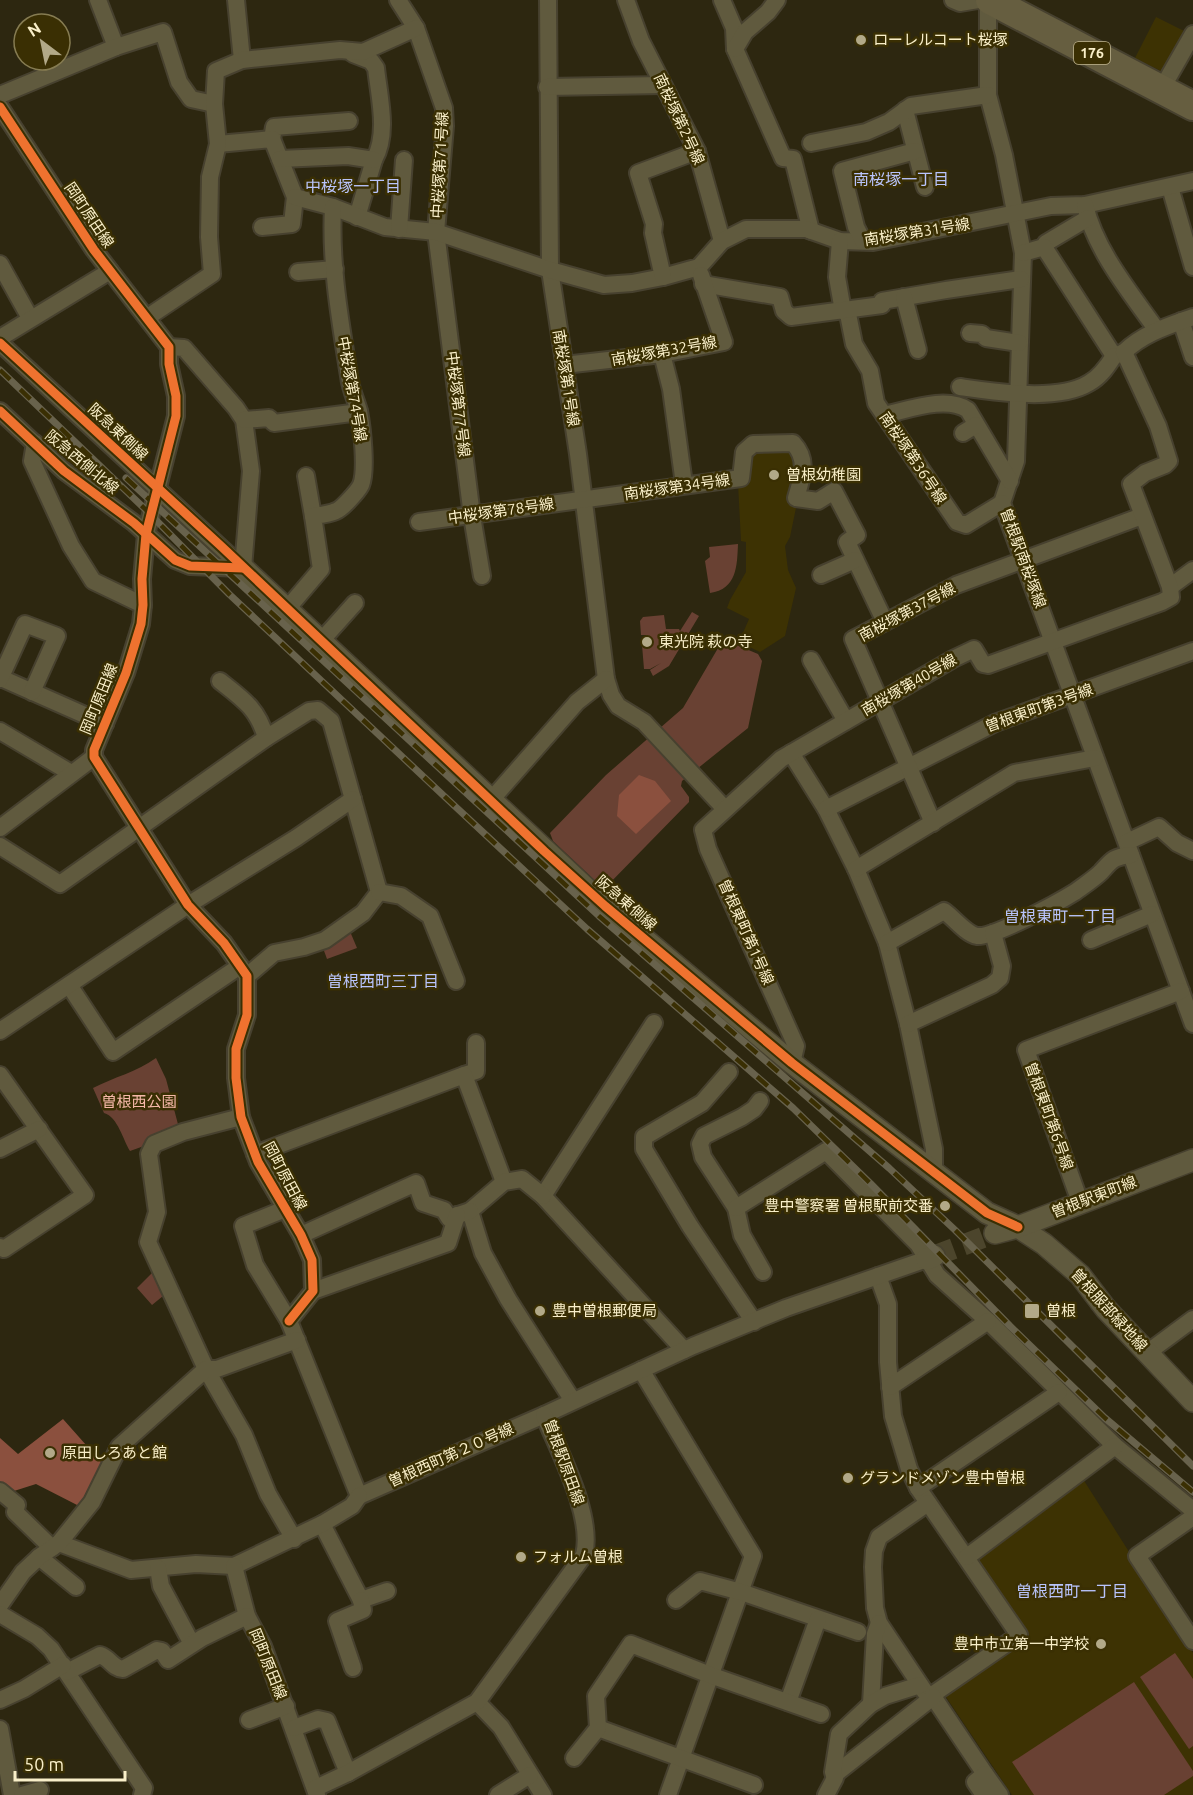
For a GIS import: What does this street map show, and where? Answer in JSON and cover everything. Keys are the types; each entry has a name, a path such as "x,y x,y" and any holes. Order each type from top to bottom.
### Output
{"highway":[{"name":"176","path":"989,0 1193,106"}],"street":[{"path":"98,0 116,47"},
{"path":"236,0 242,60"},
{"name":"中桜塚第71号線","path":"398,0 416,28 444,108 445,126 436,232"},
{"name":"南桜塚第1号線","path":"548,0 550,270 578,454 606,679 611,695 618,706 644,722 725,809"},
{"name":"南桜塚第2号線","path":"626,0 641,41 697,151 722,241"},
{"path":"722,0 734,28 735,49 783,158 793,159 811,231"},
{"path":"735,49 746,32 768,12 777,0"},
{"path":"953,0 960,3 978,0"},
{"name":"曽根駅南桜塚線","path":"989,0 988,95 1004,155 1023,253 1016,461 1002,503 1193,1024"},
{"path":"148,317 212,274 209,237 210,177 218,144 214,104 216,71 242,60 340,50 363,52 416,28"},
{"path":"0,95 116,47 163,32 179,82 191,99 214,104"},
{"path":"1161,90 1193,34"},
{"path":"340,50 361,56 371,61 376,68 381,134 379,152 374,160 357,217"},
{"path":"547,87 663,85"},
{"path":"811,143 866,132 889,122 911,106 988,95"},
{"name":"岡町原田線","path":"0,108 110,272 148,317 169,347 169,364 176,396 176,416 146,534 141,624 126,673 94,750 94,757 188,905 224,943 244,971 247,1016 236,1049 236,1078 241,1117 258,1162 301,1235 312,1260 313,1291"},
{"path":"905,110 925,187"},
{"path":"262,227 292,224 295,197 272,139 274,127 349,121"},
{"path":"218,144 272,139"},
{"path":"663,277 653,233 654,224 638,173 697,151"},
{"path":"863,241 856,227 842,171 915,151"},
{"path":"280,159 348,156 374,160"},
{"path":"399,229 404,160"},
{"name":"南桜塚第31号線","path":"699,267 722,241 746,229 806,229 840,241 873,242 1051,206 1086,211 1193,182"},
{"path":"1170,187 1193,267"},
{"path":"295,197 333,207 385,227 436,232 550,270 604,285 632,283 699,267"},
{"name":"中桜塚第74号線","path":"314,516 337,511 361,485 363,442 359,412 349,380 332,240 333,207"},
{"path":"1023,253 1044,247 1086,211 1114,270 1156,329"},
{"name":"中桜塚第77号線","path":"436,232 472,516 482,576"},
{"name":"南桜塚第36号線","path":"840,241 837,277 843,311 848,314 854,344 870,371 876,404 957,522 966,525 1002,503"},
{"path":"1044,247 1119,354 1158,426 1169,460 1165,465 1145,473 1131,484 1170,587"},
{"path":"0,264 30,318"},
{"name":"南桜塚第32号線","path":"564,365 662,354 724,342 699,267"},
{"path":"298,272 335,269"},
{"path":"0,338 110,272"},
{"path":"703,284 780,297 784,311 791,317 882,305 882,301 1021,279"},
{"path":"904,297 918,350"},
{"path":"960,387 1018,395 1067,391 1089,384 1105,371 1119,354 1156,329 1187,319 1193,357"},
{"path":"970,333 1019,343"},
{"name":"阪急東側線","path":"0,343 605,906 792,1063 987,1213 1018,1227"},
{"path":"146,534 175,560 190,566 243,568 251,471 244,420 184,348 169,347"},
{"path":"662,354 671,389 684,484"},
{"path":"884,415 927,405 960,405 968,410 969,429 1010,481"},
{"name":"阪急西側北線","path":"0,411 64,471 146,534"},
{"path":"244,420 269,418 274,423 359,412"},
{"path":"35,443 32,461 71,546 93,581 143,605"},
{"name":"南桜塚第34号線","path":"582,500 684,484 741,478 744,452 753,444 793,443 801,451 804,469 796,498 818,501 834,491 857,535 847,542 855,560"},
{"path":"286,609 321,569 306,476"},
{"name":"中桜塚第78号線","path":"419,522 582,500"},
{"name":"南桜塚第37号線","path":"881,700 853,639 956,585 1142,516"},
{"path":"821,575 855,560 885,622"},
{"name":"南桜塚第40号線","path":"725,809 781,759 974,649 983,664 988,665 1162,602 1171,597 1170,587 1193,570"},
{"path":"321,641 355,603"},
{"path":"32,692 57,636 25,624 0,679 105,724"},
{"name":"曽根東町第3号線","path":"826,809 995,723 1193,651"},
{"path":"811,660 846,721"},
{"path":"491,800 577,702 606,679"},
{"path":"220,681 251,705 262,723 266,738"},
{"path":"881,700 933,823"},
{"path":"0,846 60,884 266,738 309,711 318,710 331,722 380,892"},
{"path":"0,731 71,773"},
{"path":"791,753 826,809 856,869 886,944 908,1024 934,1149 934,1172"},
{"path":"0,828 94,757"},
{"path":"856,869 1014,773 1095,758"},
{"path":"0,1031 352,799"},
{"name":"曽根東町第1号線","path":"725,809 703,830 708,849 796,1046 792,1063"},
{"path":"886,944 944,911 976,936 993,933 1074,892 1101,872 1108,862 1159,827 1177,843 1193,851"},
{"path":"69,985 113,1052 274,953 325,940 363,913 380,892"},
{"path":"380,892 401,896 430,916 456,981"},
{"path":"1091,940 1152,914"},
{"path":"908,1024 992,985 1000,978 1002,966 993,933"},
{"name":"曽根東町第6号線","path":"1080,1202 1026,1050 1181,992"},
{"path":"543,1196 654,1023"},
{"path":"255,1154 476,1071 476,1043"},
{"path":"729,1072 702,1103 644,1137 644,1149 690,1226 754,1322"},
{"path":"0,1075 85,1196 4,1249 0,1247"},
{"path":"464,1075 504,1182"},
{"path":"760,1101 754,1109 742,1117 704,1136 700,1144 703,1157 736,1208 742,1235 763,1272"},
{"path":"241,1117 183,1132 154,1144 149,1154 157,1212 148,1242 206,1369 244,1435 268,1494 294,1539"},
{"path":"0,1149 39,1129"},
{"path":"736,1208 826,1151 916,1241 930,1257 937,1275 988,1321 1115,1446 1193,1510"},
{"name":"曽根駅東町線","path":"995,1233 1018,1227 1193,1160"},
{"path":"301,1235 416,1183 423,1203 444,1210 448,1218 464,1213 504,1182 522,1179 543,1196 684,1350"},
{"path":"50,1549 131,1570 196,1564 234,1566 322,1524 352,1506 359,1496 289,1321 255,1264 243,1226 285,1209"},
{"path":"289,1321 313,1291 448,1243 464,1213"},
{"path":"464,1213 508,1299 573,1401"},
{"name":"曽根服部緑地線","path":"1018,1227 1044,1244 1080,1275 1147,1353 1193,1401"},
{"name":"曽根駅原田線","path":"316,1791 477,1702 584,1555 585,1523 580,1502 544,1415 684,1350 786,1308 930,1257"},
{"path":"834,1774 928,1692 1019,1635 918,1488 909,1469 893,1416 888,1304 878,1276"},
{"path":"1147,1353 1193,1319"},
{"path":"890,1387 988,1321"},
{"path":"0,1605 23,1572 50,1549 93,1502 119,1448 206,1369 217,1369 297,1340"},
{"path":"641,1370 753,1556 668,1795"},
{"path":"918,1488 1059,1392"},
{"name":"曽根西町第２０号線","path":"359,1496 544,1415"},
{"path":"967,1557 1115,1446"},
{"path":"0,1491 17,1504 15,1512 50,1549 76,1587"},
{"path":"871,1704 875,1634 879,1623 874,1586 874,1551 879,1538 928,1503"},
{"path":"1190,1630 1137,1556 1193,1517"},
{"path":"322,1524 361,1600 363,1610 337,1621 353,1668"},
{"name":"岡町原田線","path":"234,1566 248,1616 263,1646 316,1791"},
{"path":"158,1568 161,1586 192,1644"},
{"path":"676,1600 700,1581 741,1592 858,1632"},
{"path":"361,1600 387,1591"},
{"path":"0,1614 37,1636 51,1649 144,1788 142,1795"},
{"path":"0,1700 65,1668 100,1655 106,1657 114,1667 123,1669 157,1650 162,1651 168,1659 192,1644 248,1616"},
{"path":"788,1702 818,1619"},
{"path":"879,1623 1000,1795"},
{"path":"574,1758 598,1728 596,1696 632,1644 710,1675 821,1714"},
{"path":"826,1795 835,1778 839,1734 871,1704 885,1696 928,1692"},
{"path":"477,1702 501,1727 543,1795"},
{"path":"249,1720 286,1706"},
{"path":"294,1728 318,1719 327,1721 348,1773"},
{"path":"598,1728 754,1785"},
{"path":"0,1729 12,1795"},
{"path":"984,1795 975,1782 985,1774"},
{"path":"498,1795 530,1775"},
{"path":"22,1795 40,1790"}],"shaded area":[{"path":"1156,17 1186,32 1165,73 1135,58"},
{"path":"753,449 797,451 797,503 790,537 785,546 788,570 796,588 785,636 760,652 739,642 749,619 727,608 746,572 746,542 741,541 738,483 748,483 749,457"},
{"path":"639,775 655,781 671,801 636,834 617,816 619,795"},
{"path":"63,1419 102,1463 79,1506 36,1484 14,1491 0,1482 0,1438 18,1454"},
{"name":"豊中市立第一中学校","path":"1083,1479 1193,1653 1193,1795 1012,1795 946,1697 947,1691 1027,1636 976,1564 978,1556"}],"green space":[{"path":"738,544 736,568 730,582 719,591 710,593 705,561 710,557 709,547"},
{"path":"692,612 699,616 669,666 653,676 650,670 661,663 650,669 644,669 642,645 647,644 646,635 641,635 640,621 643,617 664,615 666,629 679,629 680,631"},
{"path":"727,641 758,654 762,661 748,728 682,781 681,786 689,797 689,802 604,889 553,841 550,833 606,775 683,708 721,643"},
{"path":"349,929 357,948 327,959 323,948"},
{"name":"曽根西公園","path":"156,1058 166,1079 179,1128 130,1151 117,1124 104,1113 93,1088"},
{"path":"153,1272 159,1279 156,1282 163,1296 152,1305 137,1288"},
{"path":"1175,1653 1193,1679 1193,1746 1189,1749 1140,1677"},
{"path":"1134,1682 1193,1771 1193,1776 1164,1795 1034,1795 1012,1762"}],"tunnel":[{"path":"934,1256 995,1233"}],"railway":[{"path":"0,370 145,509 229,594 444,796 587,929 793,1108 1105,1418 1193,1492"},
{"path":"126,478 599,916 889,1168 955,1230 1193,1466"}],"cycle path":[{"path":"0,107 94,250 169,347 169,364 176,396 176,416 146,534 141,624 126,673 94,750 94,757 188,905 224,943 247,976 247,1015 236,1049 236,1078 241,1117 258,1162 301,1235 312,1260 313,1291 289,1321"},
{"path":"0,343 222,547 605,906 792,1063 987,1213 1018,1227"},
{"path":"0,411 64,471 134,523 175,560 190,566 243,568"}],"place":[{"name":"ローレルコート桜塚","path":"861,40"},
{"name":"曽根幼稚園","path":"774,475"},
{"name":"東光院 萩の寺","path":"647,642"},
{"name":"豊中警察署 曽根駅前交番","path":"945,1206"},
{"name":"豊中曽根郵便局","path":"540,1311"},
{"name":"曽根","path":"1032,1311"},
{"name":"原田しろあと館","path":"50,1453"},
{"name":"グランドメゾン豊中曽根","path":"848,1478"},
{"name":"フォルム曽根","path":"521,1557"},
{"name":"豊中市立第一中学校","path":"1101,1644"}],"district":[{"name":"南桜塚一丁目","path":"901,179"},
{"name":"中桜塚一丁目","path":"353,186"},
{"name":"曽根東町一丁目","path":"1060,916"},
{"name":"曽根西町三丁目","path":"383,981"},
{"name":"曽根西町一丁目","path":"1072,1591"}]}
